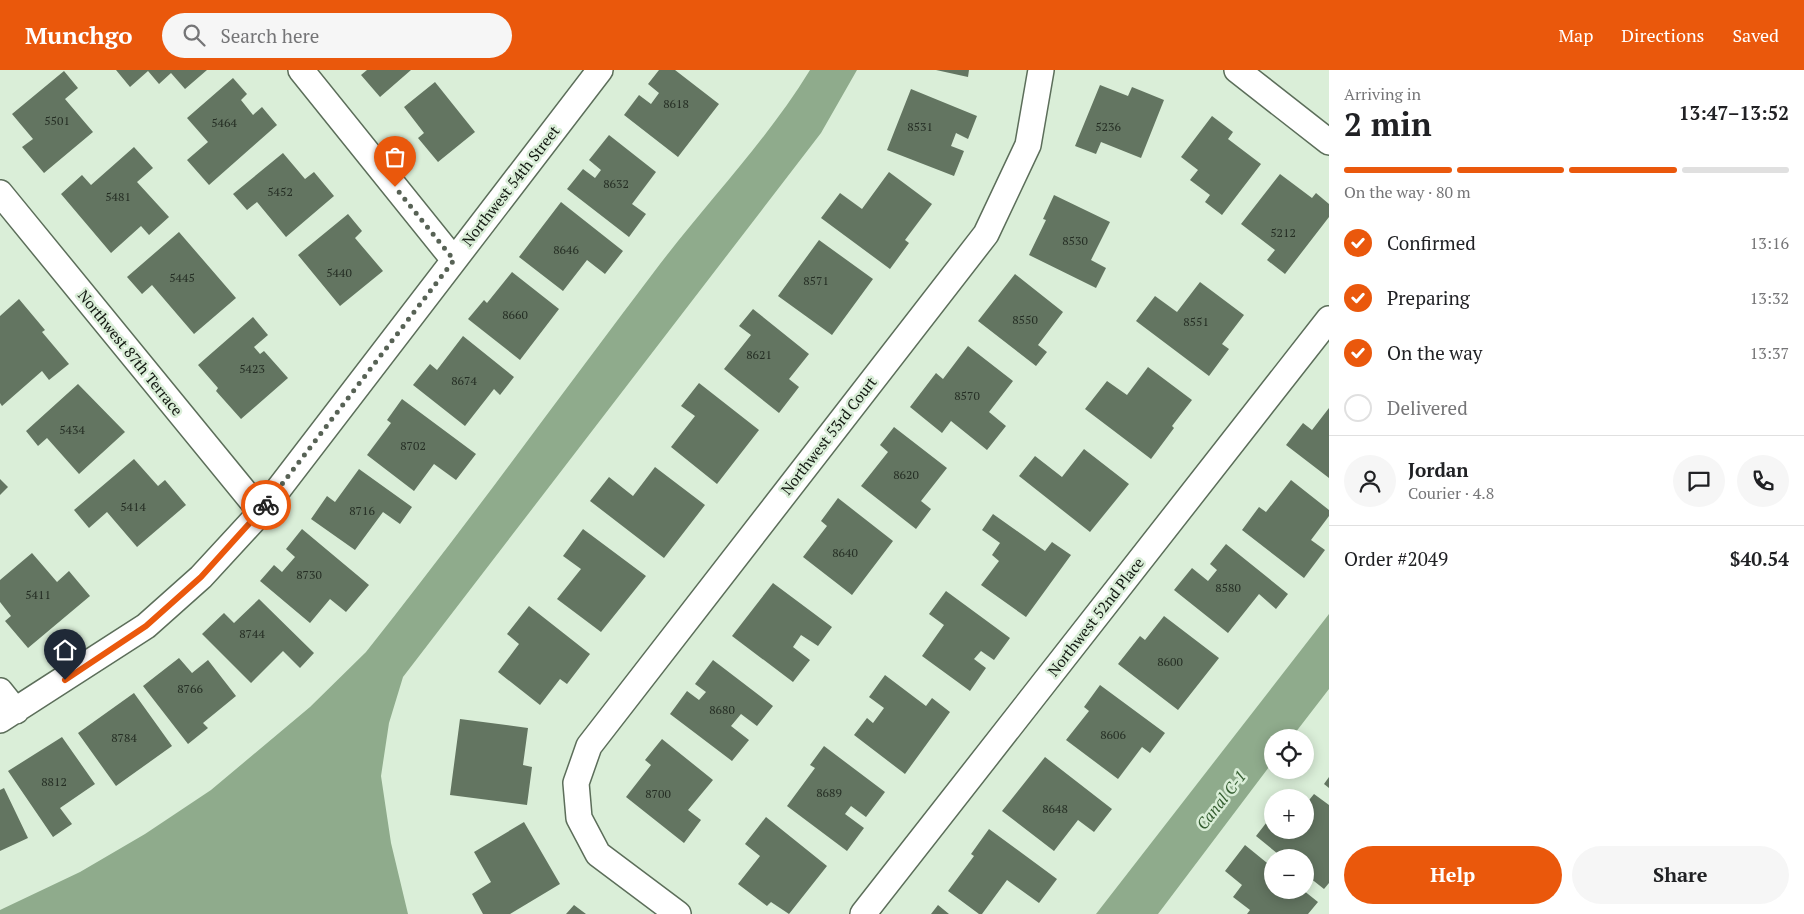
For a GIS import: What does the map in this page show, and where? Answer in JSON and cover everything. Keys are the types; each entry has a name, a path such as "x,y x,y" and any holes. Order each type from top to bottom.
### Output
{"street":[{"path":"301,70 454,260"},
{"name":"Northwest 54th Street","path":"8,716 146,626 201,577 261,512 600,70"},
{"name":"Northwest 53rd Court","path":"678,914 598,854 579,818 576,783 590,746 986,234 1028,145 1041,70"},
{"path":"1238,70 1329,142"},
{"name":"Northwest 87th Terrace","path":"0,194 261,512"},
{"name":"Northwest 52nd Place","path":"863,914 1329,319"},
{"path":"0,691 8,716"}],"water":[{"path":"810,70 857,70 821,133 403,677 389,723 381,776 391,843 408,914 0,914 0,910 80,872 145,834 211,790 310,707 366,652 478,507 660,264 775,121"},
{"name":"Canal C-1","path":"1329,614 1329,689 1298,729 1264,729 1264,774 1158,914 1096,914"}],"building":[{"path":"116,70 207,70 185,89 171,73 159,84 148,71 130,87"},
{"path":"367,70 411,70 380,97 361,75"},
{"path":"659,70 675,70 719,104 678,157 624,115 639,95 651,104 659,93 648,84"},
{"path":"936,70 969,70 968,77"},
{"path":"64,71 78,88 65,99 93,132 44,173 22,147 33,139 12,114"},
{"path":"233,78 247,94 241,100 253,115 262,107 277,125 209,185 187,160 208,142 187,118"},
{"path":"435,82 475,132 438,162 418,138 424,133 404,107"},
{"path":"1100,85 1128,96 1132,87 1164,100 1141,158 1101,142 1096,154 1075,146"},
{"path":"911,89 977,116 968,139 956,133 951,146 964,151 954,176 887,150"},
{"path":"1212,116 1233,132 1228,139 1261,164 1222,215 1205,202 1210,195 1190,180 1198,170 1181,157"},
{"path":"609,135 656,172 632,204 646,214 629,237 567,189 583,169 595,178 601,170 589,160"},
{"path":"134,147 153,168 137,182 169,217 149,235 141,226 111,253 61,194 82,175 91,185"},
{"path":"283,153 305,179 314,172 334,196 286,237 257,202 247,210 233,194"},
{"path":"889,172 932,204 905,240 909,243 890,269 821,218 840,193 862,209"},
{"path":"1280,174 1312,198 1316,193 1329,204 1329,217 1285,274 1267,260 1275,250 1241,224"},
{"path":"1054,195 1110,222 1091,260 1106,268 1096,288 1029,255 1046,220 1043,219"},
{"path":"561,202 623,251 605,274 587,260 563,291 519,257"},
{"path":"348,214 362,231 355,238 383,271 340,306 298,255"},
{"path":"179,232 236,298 194,334 152,285 142,294 127,277"},
{"path":"819,240 873,279 832,335 778,296"},
{"path":"512,272 559,309 520,360 468,319 484,300 487,303"},
{"path":"1015,274 1063,312 1038,345 1047,352 1036,366 978,321"},
{"path":"1200,282 1244,315 1222,344 1229,349 1209,376 1136,321 1155,296 1177,312"},
{"path":"19,299 45,330 42,332 69,364 49,380 42,371 2,406 0,403 0,316"},
{"path":"753,309 809,354 789,379 799,387 779,413 724,369 751,335 739,326"},
{"path":"253,317 268,335 254,347 260,354 264,351 288,378 241,419 216,391 218,388 198,365"},
{"path":"463,336 514,377 500,395 494,389 465,426 413,385 430,364 437,370"},
{"path":"968,346 1013,381 989,412 1006,426 987,450 951,421 942,433 910,407 936,373 943,379"},
{"path":"1148,367 1192,400 1172,426 1174,428 1151,459 1085,409 1107,381 1127,395"},
{"path":"699,383 759,430 717,484 671,447 695,416 681,406"},
{"path":"78,384 125,432 79,474 47,438 38,446 26,431"},
{"path":"402,399 476,454 456,480 434,464 414,491 367,455 391,423 387,420"},
{"path":"1329,408 1329,478 1286,445 1303,423 1312,430"},
{"path":"894,427 947,468 921,501 931,509 916,529 861,486 888,452 880,445"},
{"path":"1084,449 1129,484 1090,532 1019,476 1035,456 1062,477"},
{"path":"134,459 158,486 165,480 186,505 137,547 107,512 89,528 74,510"},
{"path":"655,467 705,505 664,558 590,501 609,477 633,496"},
{"path":"359,469 412,507 400,524 383,512 355,550 311,519 327,496 335,502"},
{"path":"0,479 8,487 0,495"},
{"path":"1291,480 1329,510 1329,516 1311,540 1325,550 1304,578 1242,530 1259,507 1266,512"},
{"path":"838,498 893,541 852,595 803,557 827,526 821,521"},
{"path":"993,514 1045,551 1052,542 1071,555 1026,617 981,585 999,561 992,555 1000,543 982,530"},
{"path":"302,529 369,585 346,612 330,599 310,623 260,581 274,565 282,572 295,557 286,549"},
{"path":"583,529 646,576 601,632 557,599 581,569 563,556"},
{"path":"1226,544 1288,594 1276,609 1259,594 1228,633 1174,590 1192,568 1208,581 1217,570 1210,564"},
{"path":"32,553 57,582 69,571 90,596 28,648 5,621 11,616 0,602 0,580"},
{"path":"773,583 832,627 818,646 801,635 793,647 810,660 793,682 732,636"},
{"path":"946,591 1010,638 994,660 981,651 974,659 986,668 970,691 922,656 944,625 929,614"},
{"path":"259,599 314,653 300,668 283,651 251,683 202,634 224,613 234,623"},
{"path":"529,606 590,654 567,684 560,679 540,705 498,672 519,644 507,634"},
{"path":"1164,616 1219,658 1178,710 1118,664 1140,636 1145,640"},
{"path":"179,658 192,673 208,660 236,696 203,723 208,728 188,744 143,686"},
{"path":"713,660 773,706 757,726 741,714 731,726 749,740 732,761 670,714 687,691 699,700 706,692 695,684"},
{"path":"885,675 926,706 932,698 950,712 905,774 854,735 867,718 873,723 884,708 869,697"},
{"path":"1100,685 1165,733 1150,753 1142,747 1118,779 1066,740 1089,711 1084,707"},
{"path":"134,693 172,746 116,786 78,733"},
{"path":"460,719 528,728 523,765 532,767 527,805 450,795"},
{"path":"62,737 95,784 60,808 72,824 53,837 8,771"},
{"path":"662,739 713,780 688,810 701,820 684,843 626,797 651,765 645,760"},
{"path":"824,746 885,792 866,817 851,806 845,814 864,828 847,851 787,806 815,768 810,765"},
{"path":"1045,757 1112,809 1094,832 1078,820 1054,851 1002,811"},
{"path":"1329,777 1329,788 1324,784"},
{"path":"4,788 28,838 0,851 0,790"},
{"path":"1314,794 1329,805 1329,883 1324,889 1314,881 1314,849 1272,849 1256,836 1264,826 1264,839 1314,839"},
{"path":"766,817 827,866 789,914 771,902 767,906 738,884 760,856 745,844"},
{"path":"524,822 560,884 510,914 483,914 472,894 491,882 474,852"},
{"path":"989,829 1057,879 1039,903 1007,880 982,914 979,914 948,891 974,856 971,854"},
{"path":"1245,845 1264,860 1264,899 1314,899 1318,902 1308,914 1247,914 1250,910 1233,897 1242,885 1225,871"},
{"path":"574,905 586,914 566,914"},
{"path":"938,905 949,914 931,914"}],"way so far":[{"path":"266,505 454,260 395,187"}],"route":[{"path":"65,680 146,626 201,577 266,505"}]}
